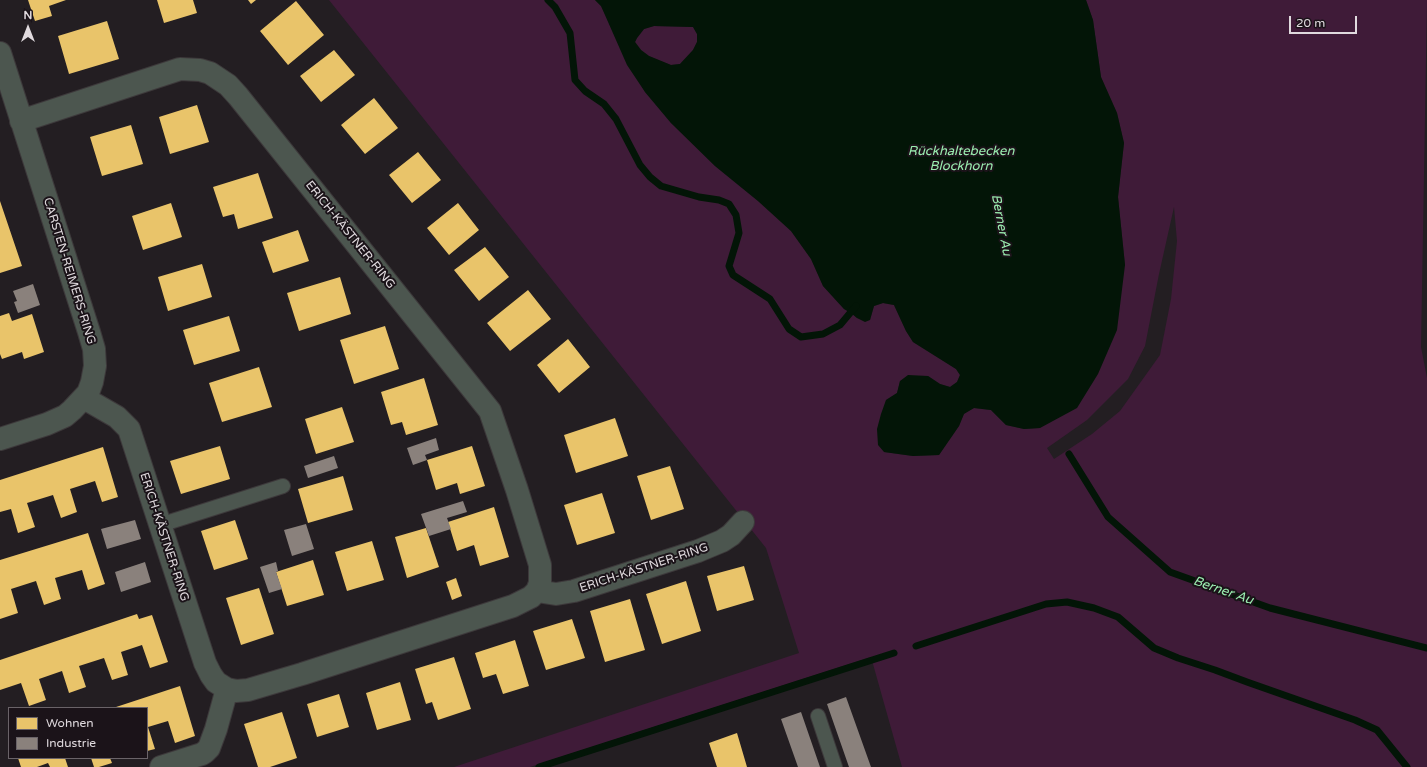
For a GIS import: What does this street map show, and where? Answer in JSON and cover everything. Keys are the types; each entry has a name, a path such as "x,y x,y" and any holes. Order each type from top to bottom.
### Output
{"street":[{"name":"CARSTEN-REIMERS-RING","path":"0,439 61,418 84,398 90,387 94,374 94,349 1,62"},
{"name":"ERICH-KÄSTNER-RING","path":"21,121 180,69 195,69 210,73 228,85 490,411 515,483 540,565 540,583 537,590 556,594 574,591 698,552 722,541 731,535 743,522"},
{"name":"ERICH-KÄSTNER-RING","path":"84,398 117,417 129,429 205,663 211,676 216,682 227,689"},
{"path":"161,767 206,752 216,729 227,689 242,691 254,689 309,672 513,606 531,597 537,590"}],"lane":[{"path":"160,525 283,486"},
{"path":"818,716 835,767"}],"shaded area":[{"path":"329,0 595,0 601,6 645,92 671,123 715,166 758,201 791,231 811,259 823,286 844,309 857,318 870,320 874,306 883,303 894,305 906,331 913,342 956,369 960,375 957,382 950,387 940,384 928,376 900,381 897,393 886,400 884,452 913,456 939,455 959,426 964,413 974,408 991,410 1006,425 1024,429 1040,428 1125,265 1118,197 1124,143 1117,113 1101,77 1093,20 1086,0 1427,0 1421,347 1427,378 1427,767 902,767 871,657 530,767 454,767 799,653 766,548","holes":["1174,207 1177,241 1171,299 1160,355 1120,411 1092,434 1054,459 1047,448 1087,420 1128,379 1145,346"]},
{"path":"654,26 693,27 697,34 697,42 693,50 680,64 671,65 649,56 641,50 635,42 644,29"}],"water":[{"name":"Rückhaltebecken Blockhorn","path":"595,0 1086,0 1093,20 1101,77 1117,113 1124,143 1118,197 1125,265 1117,330 1098,374 1077,408 1040,428 1024,429 1006,425 991,410 974,408 964,414 959,426 939,455 913,456 884,452 878,445 877,429 886,400 897,393 900,381 908,375 928,376 940,384 950,387 957,382 960,375 956,369 913,342 906,331 894,305 883,303 874,306 870,320 865,322 844,309 823,286 811,259 791,231 758,201 715,166 671,123 645,92 627,65 601,6","holes":["654,26 693,27 697,34 697,42 693,50 680,64 671,65 649,56 641,50 635,42 644,29"]}],"building: Wohnen":[{"path":"28,0 66,0 49,6 52,16 35,21"},
{"path":"157,0 193,0 197,13 164,23"},
{"path":"248,0 256,0 251,4"},
{"path":"296,1 324,35 288,65 260,31"},
{"path":"107,21 119,59 69,74 58,36"},
{"path":"334,50 355,75 321,102 300,76"},
{"path":"374,98 398,128 365,154 341,125"},
{"path":"197,105 209,142 170,154 159,117"},
{"path":"131,125 143,164 102,176 90,137"},
{"path":"418,152 441,180 412,203 389,175"},
{"path":"258,173 273,218 238,229 234,214 223,217 213,187"},
{"path":"0,201 22,266 0,273"},
{"path":"171,203 182,237 143,250 132,216"},
{"path":"458,203 479,230 449,255 427,228"},
{"path":"298,230 309,261 273,273 262,242"},
{"path":"485,247 509,277 479,301 454,270"},
{"path":"202,264 212,297 168,311 158,277"},
{"path":"340,277 351,314 299,331 287,293"},
{"path":"528,290 551,319 510,351 487,323"},
{"path":"9,313 12,321 32,314 44,352 24,359 22,352 2,359 0,354 0,316"},
{"path":"229,316 240,351 194,365 183,330"},
{"path":"385,326 399,369 354,384 340,340"},
{"path":"568,339 590,367 559,393 537,365"},
{"path":"259,367 272,407 222,422 209,383"},
{"path":"424,378 438,425 406,435 402,422 391,425 381,392"},
{"path":"342,407 354,442 316,454 305,419"},
{"path":"615,418 628,456 576,473 564,435"},
{"path":"220,446 230,479 181,494 170,461"},
{"path":"472,446 485,486 460,494 457,483 436,490 427,460"},
{"path":"103,447 118,497 102,502 95,481 70,489 77,512 61,518 53,495 27,503 35,527 18,533 11,509 0,512 0,480"},
{"path":"670,466 684,509 651,520 637,476"},
{"path":"343,476 353,510 308,523 298,489"},
{"path":"602,493 615,533 577,545 564,505"},
{"path":"494,507 509,557 480,566 474,545 457,551 448,522"},
{"path":"235,520 248,559 214,570 201,531"},
{"path":"426,528 439,567 407,578 395,537"},
{"path":"88,533 105,584 88,590 82,570 55,578 61,599 44,605 36,581 11,589 18,613 0,619 0,560"},
{"path":"372,541 384,580 347,591 335,552"},
{"path":"313,560 324,595 287,606 276,572"},
{"path":"744,566 754,600 717,611 707,576"},
{"path":"456,578 462,596 452,600 446,582"},
{"path":"686,581 701,631 662,644 646,594"},
{"path":"259,588 274,634 241,645 226,598"},
{"path":"630,599 645,650 605,662 590,611"},
{"path":"137,614 139,619 152,615 168,662 150,668 142,645 121,652 128,675 112,680 104,658 79,666 86,687 69,693 62,671 39,679 46,700 29,706 21,683 0,690 0,660"},
{"path":"572,619 585,658 546,670 533,631"},
{"path":"515,640 529,686 503,694 496,674 483,678 475,653"},
{"path":"454,657 471,709 438,720 432,702 426,704 415,669"},
{"path":"400,682 411,720 377,730 366,693"},
{"path":"180,686 195,736 175,743 168,721 148,727 148,707 116,707"},
{"path":"339,694 349,727 317,737 307,704"},
{"path":"282,712 297,758 270,767 258,767 244,724"},
{"path":"148,727 155,749 148,751"},
{"path":"737,733 747,767 717,767 709,743"},
{"path":"18,759 65,759 68,767 50,767 48,763 37,767 21,767"},
{"path":"91,759 110,759 112,763 99,767 94,767"}],"building: Industrie":[{"path":"33,284 40,305 18,313 14,302 17,301 13,291"},
{"path":"436,438 439,450 425,455 427,460 413,465 407,448"},
{"path":"334,456 338,468 308,478 304,466"},
{"path":"463,501 467,512 447,518 451,529 429,536 421,514"},
{"path":"135,520 141,539 107,549 101,529"},
{"path":"306,524 314,549 292,556 284,530"},
{"path":"145,562 151,582 121,592 115,572"},
{"path":"276,562 278,571 276,572 282,589 269,593 260,567"},
{"path":"846,697 871,767 849,767 827,704"},
{"path":"801,712 820,767 798,767 781,719"}],"waterway":[{"path":"548,0 555,7 570,33 575,80 585,91 604,104 616,119 640,165 650,177 661,186 699,197 719,200 729,204 736,215 739,233 729,266 733,275 770,299 789,329 801,337 823,334 840,325 856,306"},
{"name":"Berner Au","path":"1069,454 1108,517 1170,572 1270,608 1427,648"},
{"path":"916,646 1046,604 1067,602 1094,608 1118,617 1154,648 1178,658 1355,720 1377,730 1407,767"},
{"path":"539,767 894,653"}]}
